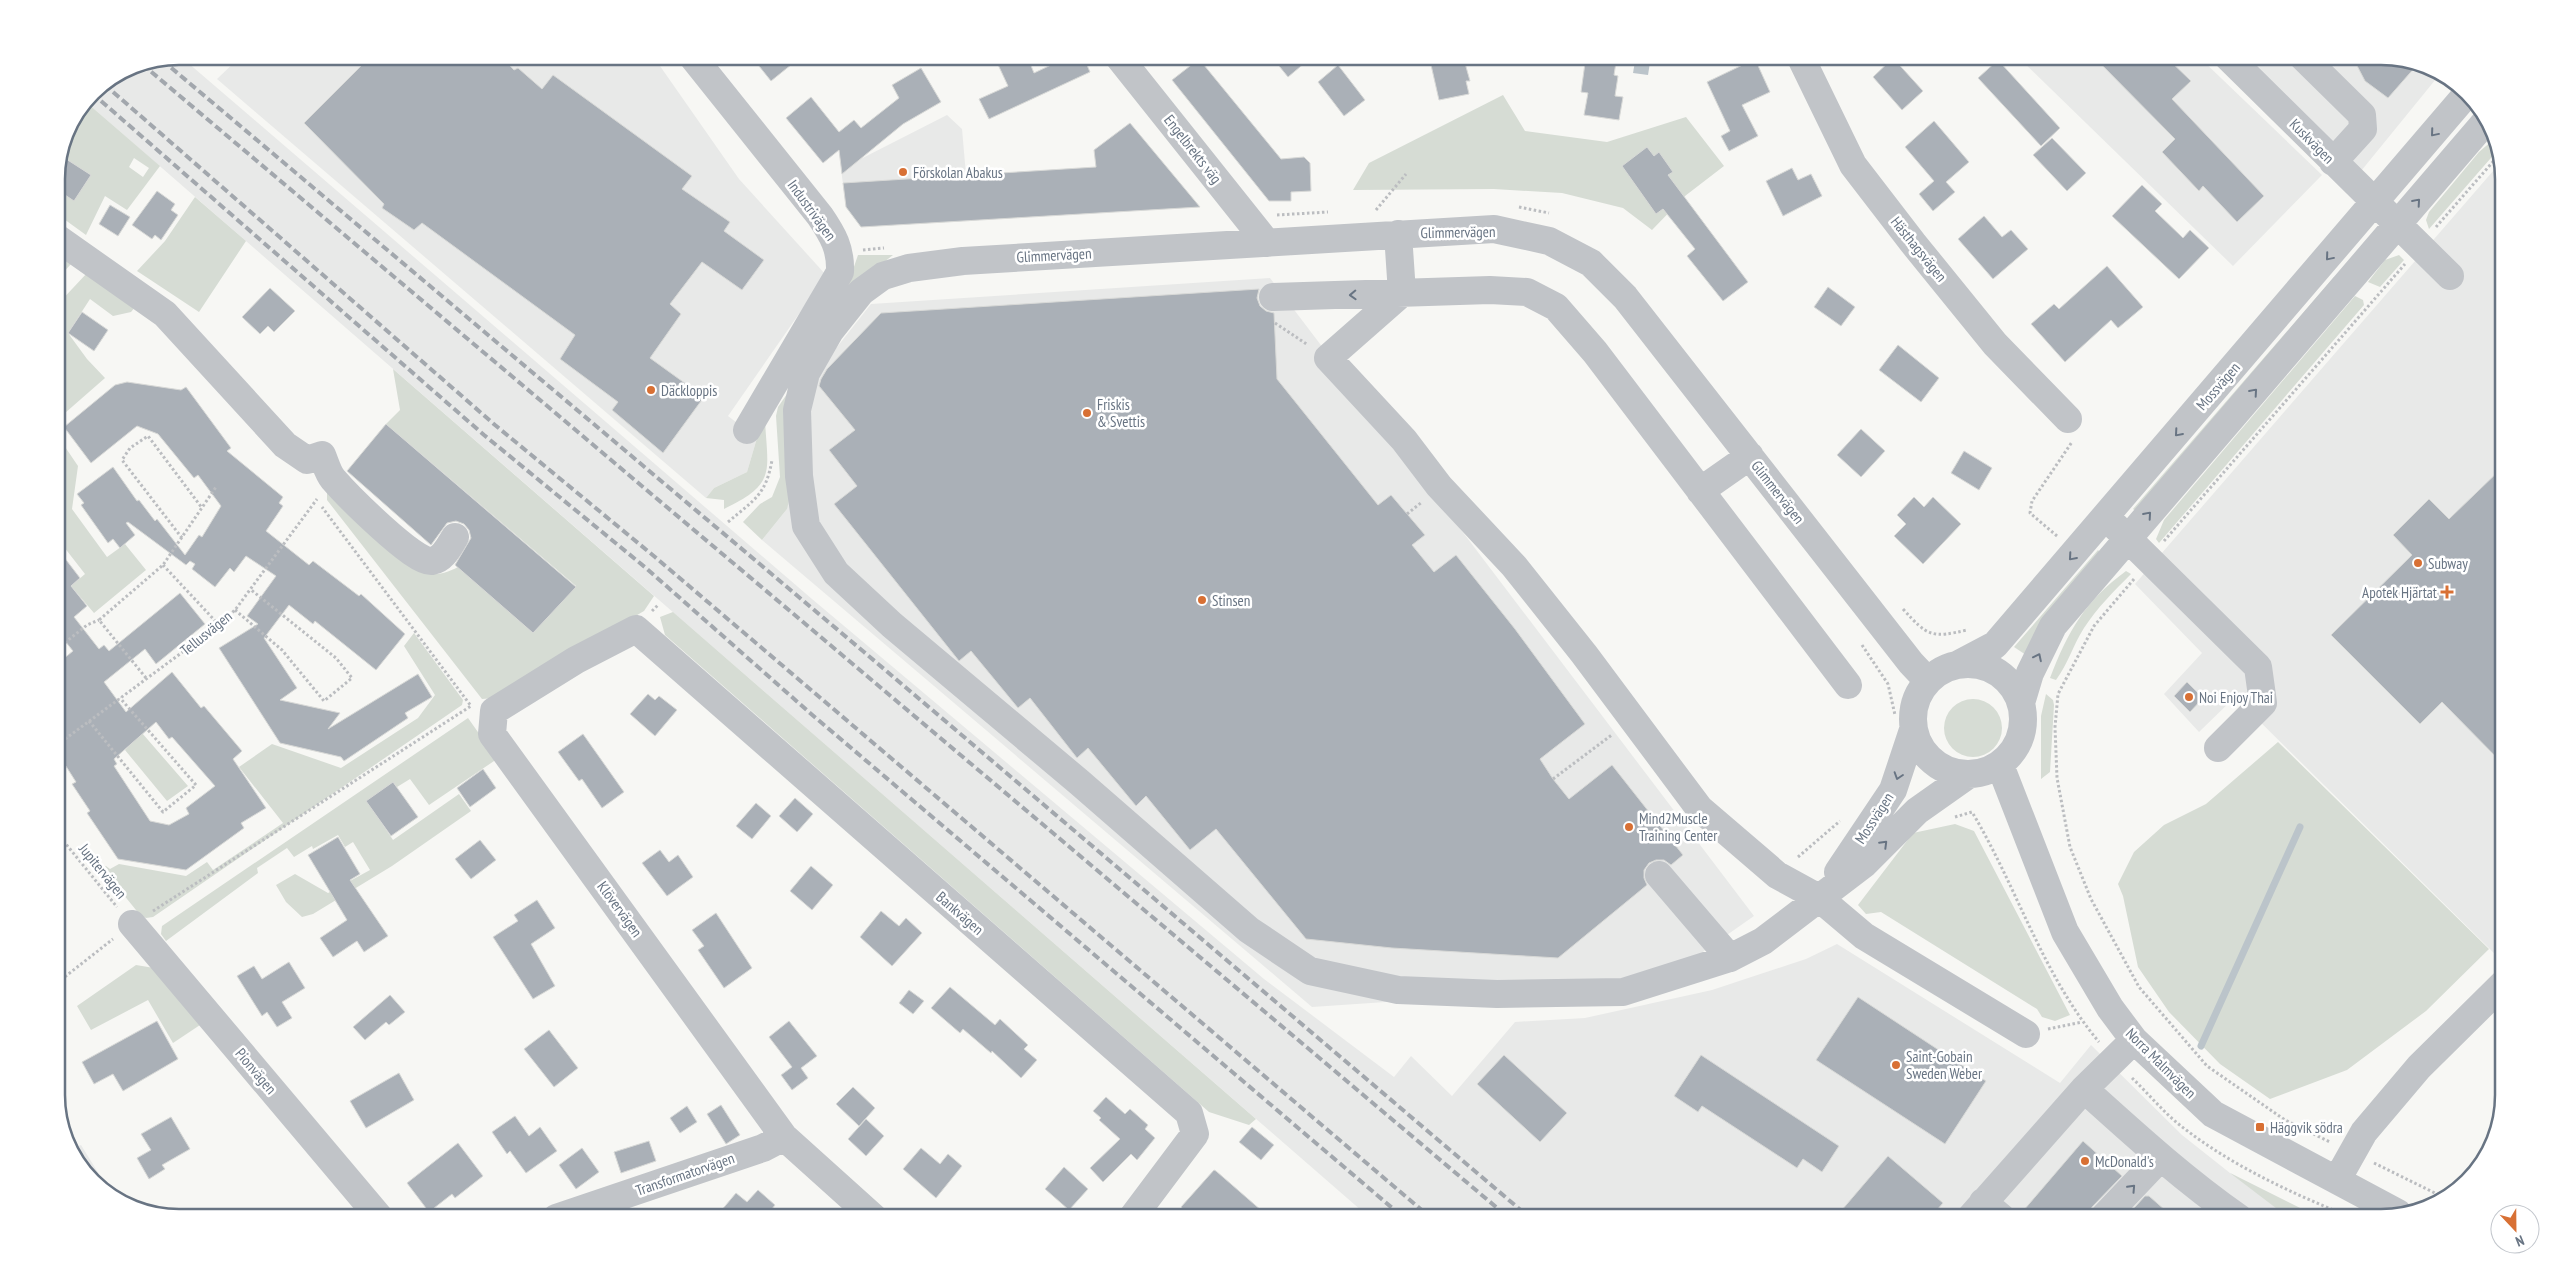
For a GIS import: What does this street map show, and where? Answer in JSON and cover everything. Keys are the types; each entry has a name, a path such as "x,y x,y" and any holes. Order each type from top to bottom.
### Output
{"street":[{"name":"Industrivägen","path":"699,65 820,216 831,232 840,253 840,272 747,430"},
{"name":"Engelbrekts väg","path":"1125,65 1267,243"},
{"name":"Hästhagsvägen","path":"1804,65 1853,165 1912,243 1995,344 2068,419"},
{"name":"Kuskvägen","path":"2236,65 2450,276"},
{"path":"2311,65 2362,115 2363,129 2333,162"},
{"name":"Mossvägen","path":"1819,898 1893,790 1904,724 1913,710 1918,694 1928,681 1942,670 1959,664 1995,645 2462,99"},
{"name":"Mossvägen","path":"2021,702 2030,673 2054,626 2482,126"},
{"name":"Glimmervägen","path":"1730,958 1623,992 1496,994 1398,990 1310,971 1249,930 1079,782 892,625 836,573 806,526 799,476 797,410 806,373 830,331 861,292 883,276 909,268 963,261 1494,229 1549,241 1591,263 1625,297 1911,662 1928,681"},
{"path":"1398,234 1402,293"},
{"path":"65,244 165,314 285,445 314,457 332,478 380,525 417,557 424,561 438,559 444,555 455,537"},
{"path":"1274,310 1402,293 1490,290 1527,292 1556,307 1595,352 1848,684"},
{"path":"1402,293 1328,358 1404,440 1439,486 1514,566 1699,808 1777,875 1819,898 1864,936 2026,1034"},
{"path":"1700,491 1750,456"},
{"path":"2106,517 2258,666 2263,702 2218,748"},
{"name":"Klövervägen","path":"636,630 576,660 494,711 492,734 784,1137 864,1209"},
{"name":"Bankvägen","path":"636,630 1189,1114 1195,1134 1139,1209"},
{"name":"Mossvägen","path":"1904,724 1923,753 1937,766 1948,772 1968,775 1986,772 2000,766 2011,756 2021,738 2024,722 2021,702 2014,687 2000,674 1983,664 1959,664"},
{"name":"Norra Malmvägen","path":"2000,766 2065,932 2110,1008 2134,1040 2213,1114 2390,1208"},
{"name":"Mossvägen","path":"1730,958 1763,941 1864,864 1917,811 1968,775"},
{"path":"1659,875 1730,958"},
{"name":"Pionvägen","path":"132,924 372,1209"},
{"path":"2337,1180 2364,1132 2419,1067 2495,992"},
{"path":"1987,1209 2084,1089 2134,1040"},
{"path":"2084,1089 2160,1158 2199,1190 2226,1209"},
{"name":"Transformatorvägen","path":"583,1209 763,1148 784,1137"},
{"path":"2112,1209 2160,1158"}],"path":[{"path":"1376,210 1406,174"},
{"path":"2372,302 2178,523 2094,626 2058,694 2055,727 2057,778 2070,846 2091,899 2139,988 2206,1066 2285,1120 2437,1194"},
{"path":"1274,310 1328,358"},
{"path":"2058,537 2030,513 2032,501 2067,451 2074,437 2074,428 2068,419"},
{"path":"182,538 122,460 130,448 148,436 202,508"},
{"path":"65,977 132,924 471,706 318,501 314,457"},
{"path":"728,522 762,493 768,480 772,459"},
{"path":"65,642 87,625 99,620 163,565 216,487"},
{"name":"Tellusvägen","path":"65,738 219,625 235,610 318,501"},
{"path":"163,565 219,625"},
{"path":"235,610 282,650 324,701 352,678 336,658 250,589"},
{"path":"99,620 146,678"},
{"path":"1888,684 1904,724"},
{"path":"89,721 163,812 196,785 120,698"},
{"path":"1553,779 1632,719"},
{"path":"1777,875 1844,818"},
{"name":"Jupitervägen","path":"65,843 132,924"},
{"path":"2026,1034 2082,1022"}],"shaded area":[{"path":"190,65 812,599 1264,979 1394,1077 1411,1056 1452,1096 1515,1022 1585,1018 1712,990 1806,959 1837,944 2060,1083 2091,1045 2182,1135 2230,1173 2302,1209 1360,1209 91,107 93,104 116,84 136,74 157,67"},
{"path":"232,65 659,65 739,179 826,275 728,416 757,438 747,472 714,488 706,498 217,79"},
{"path":"1634,65 1650,65 1648,75 1633,73"},
{"path":"2026,65 2207,65 2322,175 2233,266"},
{"path":"2251,65 2396,66 2417,71 2436,79 2357,176"},
{"path":"1503,95 1525,131 1607,142 1686,117 1724,166 1685,196 1652,230 1623,208 1562,193 1494,189 1353,190 1369,163"},
{"path":"91,107 160,166 127,210 105,196 86,235 65,220 65,194 74,200 91,175 67,159 77,129","holes":["134,158 149,168 143,177 129,167"]},
{"name":"Förskolan Abakus","path":"947,115 962,129 970,221 861,227 846,207 841,169"},
{"path":"2489,143 2493,156 2429,229 2426,220 2429,212 2479,152"},
{"path":"2495,169 2495,954 2235,697 2199,732 2164,694 2202,653 2135,584"},
{"path":"195,197 246,241 199,312 137,271 165,241"},
{"path":"858,255 893,255 845,293"},
{"path":"2399,255 2404,260 2380,287 2368,282 2385,260"},
{"path":"65,256 73,262 65,270"},
{"path":"88,272 136,306 131,312 113,316 90,299 68,333 87,359 105,378 65,413 65,296"},
{"path":"2334,277 2337,279 2137,512 2133,509"},
{"name":"Stinsen","path":"1270,278 1754,916 1677,970 1622,986 1312,1007 762,540 787,509 788,409 871,304"},
{"path":"2355,296 2363,300 2364,305 2159,543 2156,539 2164,520"},
{"path":"393,369 654,596 644,611 495,698 482,699 327,500 327,492 412,566 424,572 435,574 458,567 533,633 576,586 386,424 400,410"},
{"path":"794,384 794,480 787,509 762,540 743,522 760,504 772,497 780,477 776,416 778,407"},
{"path":"765,421 767,465 761,484 753,492 724,509 724,500 706,498 714,488 747,472 757,438"},
{"path":"65,447 78,466 72,509 107,557 125,544 146,570 94,613 71,586 85,574 65,548"},
{"path":"2098,550 2102,554 2026,655 2014,647"},
{"path":"2126,571 2131,574 2089,621 2080,634 2064,668 2056,680 2050,678 2071,631 2079,618 2099,594"},
{"path":"673,612 1256,1119 1249,1125 1209,1112 665,635 660,617"},
{"path":"414,633 463,700 462,705 153,917 146,918 140,915 102,868 106,866 110,869 119,864 186,876 207,862 213,870 283,823 239,767 272,744 341,768 418,718 435,695 404,646"},
{"path":"2046,694 2053,700 2054,705 2050,772 2041,779 2041,716"},
{"path":"1973,699 1989,704 1997,712 2002,728 1997,744 1989,752 1973,757 1957,752 1949,744 1944,728 1949,712 1957,704"},
{"path":"468,718 497,759 429,805 410,779 397,787 393,782 367,801 393,840 459,794 471,811 392,866 313,914 302,917 286,902 276,885 295,874 328,893 370,870 353,842 345,847 338,835 313,849 312,846 294,857 287,848 257,868 258,873 166,941 161,934 162,926"},
{"path":"142,733 188,786 167,801 125,750"},
{"path":"2278,742 2489,949 2426,1011 2347,1070 2270,1099 2220,1064 2169,1012 2138,967 2123,896 2118,884 2134,852 2164,825 2206,804"},
{"path":"1955,824 1974,831 2070,1015 2055,1021 2042,1017 2037,1009 1881,912 1866,914 1858,905 1913,833"},
{"path":"136,965 154,968 200,1025 173,1043 148,1000 91,1030 77,1006"},
{"path":"81,1145 102,1179 84,1158 78,1146"},
{"path":"2230,1173 2302,1209 2277,1209"}],"building":[{"path":"362,65 509,65 514,70 518,68 542,89 553,75 692,176 682,189 730,222 724,231 764,260 742,290 702,262 670,304 681,314 650,358 704,397 663,453 612,410 618,402 560,359 575,335 422,223 414,230 382,208 384,204 304,123"},
{"path":"758,65 791,65 771,81"},
{"path":"998,65 1031,65 1034,73 1051,65 1087,65 1090,72 989,119 979,99 1008,86"},
{"path":"1191,65 1204,65 1281,159 1304,157 1310,163 1311,191 1291,192 1291,201 1269,201 1172,80"},
{"path":"1278,65 1302,65 1288,77"},
{"path":"1338,65 1365,100 1344,116 1318,82"},
{"path":"1431,65 1466,65 1470,81 1466,81 1469,94 1439,100"},
{"path":"1585,65 1616,65 1614,75 1618,76 1615,96 1623,97 1619,120 1584,115 1588,93 1581,92"},
{"path":"1742,65 1758,65 1770,92 1742,105 1758,136 1729,151 1721,136 1730,131 1707,82"},
{"path":"1886,65 1899,65 1923,91 1902,110 1873,77"},
{"path":"1992,65 2003,65 2060,128 2041,146 1978,78"},
{"path":"2102,65 2174,65 2191,81 2172,99 2264,196 2237,222 2203,186 2199,191 2162,152 2175,139"},
{"path":"2357,65 2396,66 2413,70 2388,98 2365,81"},
{"path":"921,68 941,102 903,124 842,174 839,150 823,163 786,118 811,97 839,132 854,120 861,128 899,98 892,85"},
{"path":"1934,121 1969,162 1946,182 1955,192 1933,211 1919,194 1934,181 1905,147"},
{"path":"1130,123 1200,207 861,227 846,207 843,183 1096,167 1094,150"},
{"path":"2052,138 2086,173 2067,191 2033,155"},
{"path":"1647,147 1654,156 1659,152 1673,172 1668,175 1748,282 1723,301 1687,256 1695,249 1663,209 1656,214 1622,166"},
{"path":"67,159 91,175 74,201 65,195"},
{"path":"1792,168 1798,180 1811,174 1822,196 1783,216 1766,181"},
{"path":"2142,185 2162,204 2155,211 2183,238 2190,230 2209,248 2179,279 2112,216"},
{"path":"157,191 175,204 171,210 178,215 161,240 155,235 152,239 132,225"},
{"path":"110,205 130,217 118,236 99,224"},
{"path":"1984,216 2002,237 2011,230 2028,249 1993,279 1958,239"},
{"path":"2107,266 2143,307 2118,328 2111,320 2065,362 2031,324 2054,304 2059,309"},
{"path":"1828,287 1855,307 1841,326 1814,307"},
{"path":"270,288 295,311 274,332 268,326 260,334 242,317"},
{"name":"Stinsen","path":"1259,289 1257,298 1260,306 1266,311 1274,313 1277,379 1378,505 1391,495 1425,535 1412,545 1434,572 1456,555 1515,629 1585,724 1540,759 1553,779 1569,799 1612,765 1683,855 1671,865 1664,860 1656,860 1649,863 1644,870 1644,878 1647,885 1558,958 1392,948 1306,939 1216,829 1190,850 1146,796 1136,806 1088,748 1077,758 1030,698 1018,708 971,651 959,661 834,504 857,486 829,450 855,430 819,386 827,369 881,313"},
{"path":"82,312 108,330 94,351 68,333"},
{"path":"1898,345 1939,378 1921,402 1879,370"},
{"path":"127,382 181,390 186,387 231,448 227,451 283,497 279,503 283,506 266,531 309,565 313,561 359,596 361,594 405,634 376,670 315,621 313,624 289,605 264,638 297,688 280,700 340,713 328,729 418,674 432,697 405,713 408,718 344,761 341,757 280,743 219,648 258,624 247,616 276,576 246,556 234,572 230,568 215,587 192,569 195,564 190,561 186,565 128,522 126,523 135,535 120,548 113,539 108,543 81,505 84,503 77,494 113,467 137,501 139,500 155,521 157,519 185,555 199,535 202,537 221,506 198,475 194,478 158,434 137,426 91,463 65,426 115,385"},
{"path":"386,424 576,587 533,633 455,565 471,538 469,530 464,524 456,521 447,523 431,545 347,471"},
{"path":"1861,429 1885,451 1861,477 1837,455"},
{"path":"1964,451 1992,468 1979,490 1951,473"},
{"path":"2495,475 2495,756 2442,702 2420,724 2331,635 2412,555 2393,535 2429,499 2449,519"},
{"path":"1914,497 1924,507 1933,497 1961,524 1923,564 1894,536 1906,524 1897,515"},
{"path":"65,558 80,578 71,586 87,606 74,617 99,649 104,645 109,651 180,593 205,624 156,664 145,649 104,682 126,712 172,672 201,708 204,706 242,751 233,759 266,808 241,823 244,828 186,870 118,859 87,813 90,811 72,784 76,782 65,765 65,658 73,651 65,641","holes":["156,722 169,739 172,737 215,786 186,808 189,814 169,825 150,821 114,766 117,764 114,759"]},
{"path":"2187,682 2203,698 2190,712 2174,696"},
{"path":"648,694 655,700 659,696 677,710 655,736 630,714"},
{"path":"583,734 624,792 602,808 582,779 579,781 558,752"},
{"path":"483,769 496,788 470,807 457,788"},
{"path":"393,782 418,817 391,836 366,801"},
{"path":"795,798 813,814 797,832 779,816"},
{"path":"756,803 771,816 752,839 736,826"},
{"path":"338,837 360,874 350,880 388,936 364,952 357,941 333,957 320,938 347,920 308,855"},
{"path":"480,840 496,860 471,879 455,859"},
{"path":"660,850 669,862 678,855 693,877 667,896 642,863"},
{"path":"811,866 833,885 812,910 790,891"},
{"path":"537,900 555,928 531,944 555,986 533,999 493,937 518,921 514,915"},
{"path":"881,911 899,926 906,918 922,933 892,966 860,937"},
{"path":"716,913 752,968 724,988 698,950 704,946 692,930"},
{"path":"289,962 305,988 282,1002 292,1018 277,1027 267,1012 262,1016 237,976 254,966 262,979"},
{"path":"950,987 995,1025 1000,1019 1028,1045 1024,1049 1037,1060 1021,1078 992,1051 991,1053 963,1029 960,1033 931,1008"},
{"path":"909,990 924,1001 913,1014 899,1003"},
{"path":"390,995 405,1012 389,1025 386,1022 365,1040 353,1027"},
{"path":"1858,997 1986,1081 1945,1144 1816,1060"},
{"path":"157,1021 178,1059 123,1091 113,1074 94,1084 82,1062"},
{"path":"789,1021 817,1056 801,1068 808,1078 792,1090 781,1075 792,1067 769,1037"},
{"path":"549,1030 578,1068 554,1087 524,1049"},
{"path":"1504,1055 1567,1113 1540,1142 1477,1084"},
{"path":"1701,1055 1839,1146 1822,1172 1803,1159 1797,1168 1702,1106 1698,1112 1674,1096"},
{"path":"399,1073 414,1100 366,1128 350,1101"},
{"path":"853,1087 875,1108 859,1126 836,1104"},
{"path":"1106,1097 1125,1114 1130,1109 1148,1125 1145,1129 1155,1138 1137,1160 1131,1154 1103,1182 1090,1168 1120,1139 1099,1120 1101,1118 1093,1111"},
{"path":"721,1105 740,1135 726,1144 707,1114"},
{"path":"687,1106 697,1122 680,1133 670,1118"},
{"path":"515,1116 529,1136 540,1127 557,1151 526,1173 510,1151 507,1154 492,1132"},
{"path":"171,1117 190,1149 162,1165 165,1169 149,1179 137,1158 151,1150 141,1134"},
{"path":"866,1119 884,1136 866,1156 848,1139"},
{"path":"1252,1127 1274,1145 1261,1160 1239,1142"},
{"path":"649,1141 656,1161 621,1173 614,1152"},
{"name":"McDonald's","path":"2083,1141 2122,1176 2091,1209 2025,1209"},
{"path":"458,1143 483,1176 455,1198 452,1194 433,1209 427,1209 407,1183"},
{"path":"582,1148 599,1172 576,1189 559,1165"},
{"path":"921,1148 940,1164 948,1154 962,1166 936,1198 903,1169"},
{"path":"1888,1156 1943,1203 1938,1209 1843,1209"},
{"path":"1064,1167 1088,1189 1068,1209 1045,1189"},
{"path":"1214,1170 1260,1209 1183,1209 1181,1207"},
{"path":"758,1190 775,1205 772,1209 723,1209 736,1193 747,1202"},
{"path":"2145,1196 2149,1196 2164,1209 2133,1209"}],"waterway":[{"path":"2201,1046 2300,827"}],"railway":[{"path":"169,66 864,652 1519,1209"},
{"path":"149,70 1498,1209"},
{"path":"110,89 495,425 655,557 1420,1209"},
{"path":"98,99 484,435 646,568 810,713 1393,1209"}],"place":[{"name":"Förskolan Abakus","path":"903,172"},
{"name":"Däckloppis","path":"651,390"},
{"name":"Friskis & Svettis","path":"1087,413"},
{"name":"Subway","path":"2418,563"},
{"name":"Apotek Hjärtat","path":"2447,592"},
{"name":"Stinsen","path":"1202,600"},
{"name":"Noi Enjoy Thai","path":"2189,697"},
{"name":"Mind2Muscle Training Center","path":"1629,827"},
{"name":"Saint-Gobain Sweden Weber","path":"1896,1065"},
{"name":"Häggvik södra","path":"2260,1127"},
{"name":"McDonald's","path":"2085,1161"}]}
